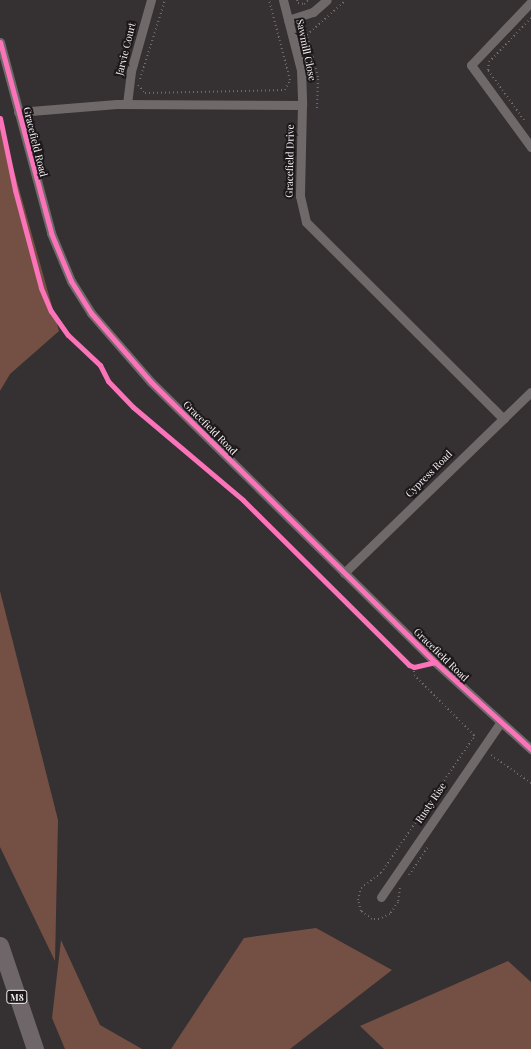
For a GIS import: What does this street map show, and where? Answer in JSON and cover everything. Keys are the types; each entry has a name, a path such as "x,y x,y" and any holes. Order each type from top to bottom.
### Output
{"highway":[{"name":"M8","path":"0,945 35,1049"}],"street":[{"name":"Jarvie Court","path":"127,104 132,66 151,0"},
{"name":"Sawmill Close","path":"283,0 301,70 302,105"},
{"path":"288,20 313,12 328,0"},
{"path":"531,2 471,65 531,147"},
{"name":"Gracefield Road","path":"0,42 39,196 57,250 75,289 91,313 151,382 435,662 500,723 531,749"},
{"path":"18,112 127,104 302,105"},
{"name":"Gracefield Drive","path":"302,105 300,196 306,222 504,419"},
{"name":"Cypress Road","path":"344,573 475,444 504,419 531,392"},
{"name":"Rusty Rise","path":"381,897 500,723"}],"path":[{"path":"165,0 138,86 144,94 285,90 290,80 268,0"},
{"path":"297,0 298,3 304,4 309,0"},
{"path":"317,108 318,77 307,35 346,0"},
{"path":"527,123 488,70 489,62 531,18"},
{"path":"414,668 435,662"},
{"path":"409,664 414,668"},
{"path":"414,668 414,675 474,735 473,738 483,748 531,783"}],"shaded area":[{"path":"0,121 59,331 10,374 0,391"},
{"path":"0,591 58,820 55,961 0,847"},
{"path":"316,928 392,970 290,1049 171,1049 244,938"},
{"path":"61,940 100,1025 142,1049 65,1049 52,1018"},
{"path":"508,961 531,982 531,1049 384,1049 360,1026"}],"cycle path":[{"path":"0,42 51,233 71,281 91,313 151,382 435,662 531,749"},
{"path":"0,118 15,190 41,288 51,311 68,335 100,365 108,381 133,407 243,500 409,665 414,667 435,662"}]}
